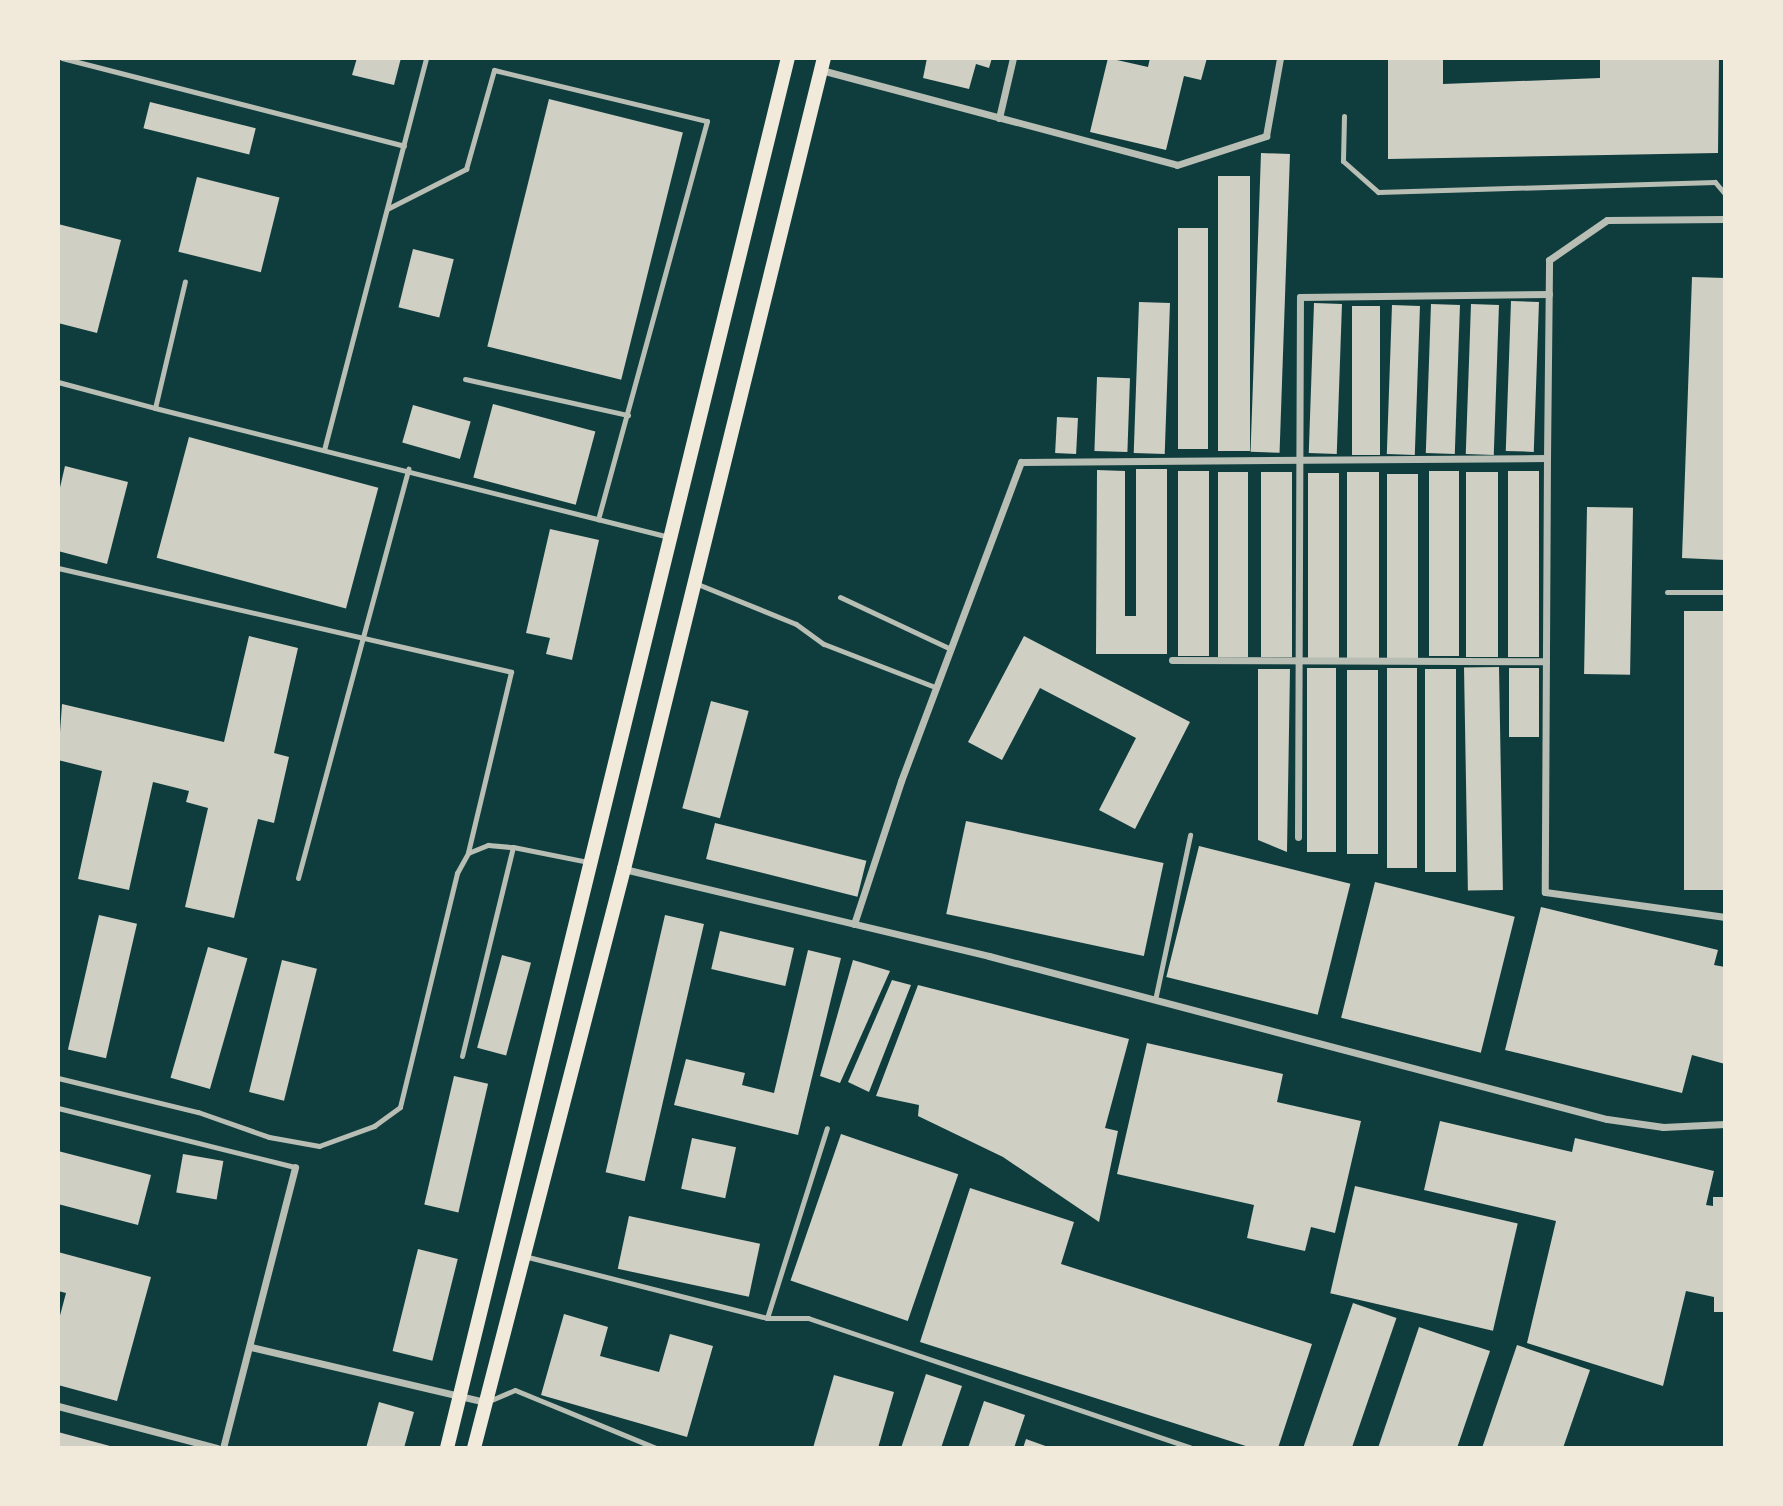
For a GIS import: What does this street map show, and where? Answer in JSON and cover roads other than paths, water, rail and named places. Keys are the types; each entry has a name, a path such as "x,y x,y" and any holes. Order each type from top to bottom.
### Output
{"main road":[{"path":"447,1448 588,862 788,58"},
{"path":"474,1448 624,869 823,64"}],"street":[{"path":"999,118 1013,58"},
{"path":"823,64 999,118 1177,165 1266,136 1280,58"},
{"path":"1725,219 1607,220 1549,260 1545,892 1725,917"},
{"path":"1298,837 1300,297 1549,294"},
{"path":"854,924 949,648 1021,462 1547,458"},
{"path":"1172,660 1546,661"},
{"path":"624,869 1154,1000 1607,1119 1662,1127 1725,1124"},
{"path":"223,1448 295,1167"},
{"path":"251,1346 486,1402"},
{"path":"58,1406 192,1445 217,1448"}],"lane":[{"path":"62,58 404,146"},
{"path":"324,450 426,58"},
{"path":"387,209 466,169 494,71 706,121 598,519"},
{"path":"1344,116 1343,161 1378,192 1715,182 1725,194"},
{"path":"155,408 185,281"},
{"path":"465,380 628,415"},
{"path":"58,382 669,537"},
{"path":"298,878 408,469"},
{"path":"58,568 362,640 511,672 468,853 457,873 400,1107 374,1126 319,1146 269,1136 198,1112 58,1078"},
{"path":"695,583 796,624 824,644 935,687"},
{"path":"1667,592 1725,592"},
{"path":"840,597 949,648"},
{"path":"1154,1000 1190,835"},
{"path":"468,853 488,845 513,847 588,862"},
{"path":"462,1056 513,847"},
{"path":"58,1108 295,1167"},
{"path":"767,1318 827,1128"},
{"path":"524,1256 767,1318 808,1318 1191,1448"},
{"path":"486,1402 515,1390 656,1448"}]}
